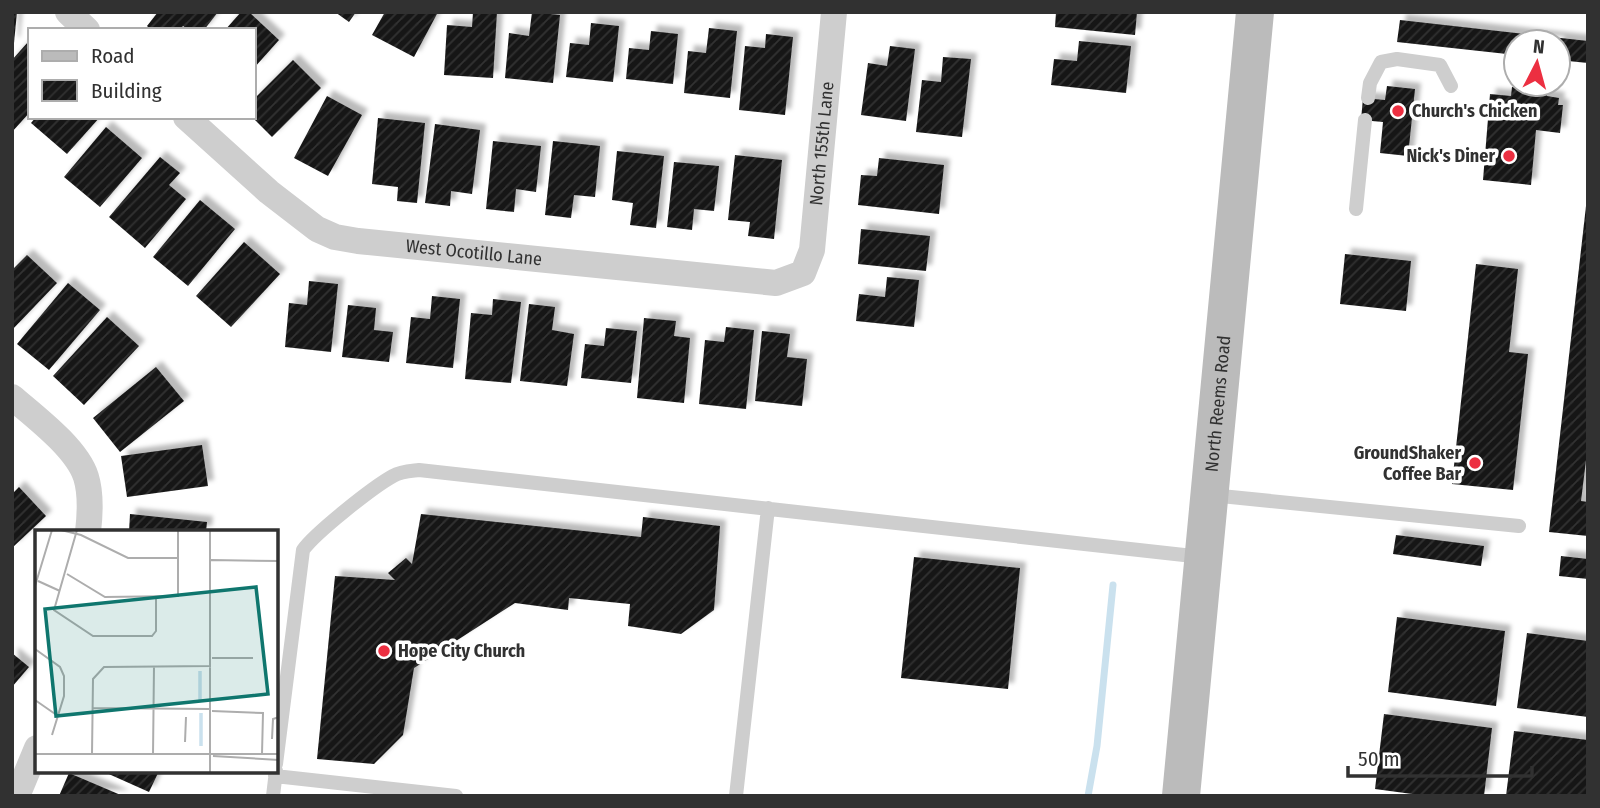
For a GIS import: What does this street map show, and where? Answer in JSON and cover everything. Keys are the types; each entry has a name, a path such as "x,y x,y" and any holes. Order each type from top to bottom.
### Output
{"main road":[{"name":"North Reems Road","path":"1181,796 1255,12"}],"street":[{"path":"68,12 85,28"},
{"name":"North 155th Lane","path":"803,273 812,250 834,12"},
{"name":"West Ocotillo Lane","path":"188,119 269,192 317,229 335,237 358,242 776,283 803,273"},
{"path":"12,397 64,442 86,476 90,516 88,530"},
{"path":"17,796 35,753"}],"lane":[{"path":"1368,98 1370,83 1381,62 1397,59 1440,65 1451,86"},
{"path":"1356,209 1365,120"},
{"path":"278,755 303,550 314,537 395,475 419,470 1204,557"},
{"path":"1210,495 1519,526"},
{"path":"736,796 768,508"},
{"path":"278,771 456,796"},
{"path":"273,796 276,773"}],"building":[{"path":"12,12 17,12 14,43 12,43"},
{"path":"158,12 218,12 206,28 147,26"},
{"path":"241,12 249,12 279,40 256,66 256,28 227,28"},
{"path":"335,12 356,12 349,22"},
{"path":"385,12 438,12 414,57 372,35"},
{"path":"473,12 497,12 493,78 444,75 447,25 472,27"},
{"path":"532,12 560,15 553,83 505,78 509,33 529,36"},
{"path":"1056,12 1137,12 1135,35 1055,27"},
{"path":"1400,20 1502,31 1502,53 1397,42"},
{"path":"591,23 619,26 613,82 566,77 570,43 589,45"},
{"path":"709,28 737,31 730,98 684,93 688,51 706,53"},
{"path":"651,31 678,34 673,84 626,79 629,48 649,50"},
{"path":"766,34 793,37 785,115 739,110 745,46 765,48"},
{"path":"1572,39 1588,41 1588,63 1572,61"},
{"path":"1079,41 1131,46 1126,93 1051,85 1054,59 1077,61"},
{"path":"28,42 28,114 12,132 12,60"},
{"path":"890,46 915,49 906,121 861,115 868,63 887,66"},
{"path":"943,57 971,59 962,137 916,132 922,80 941,82"},
{"path":"293,60 321,88 272,137 254,119 256,97"},
{"name":"Church's Chicken","path":"1387,86 1415,89 1408,156 1380,153 1383,122 1361,120 1363,98 1385,100"},
{"name":"Nick's Diner","path":"1490,94 1502,95 1502,98 1559,98 1558,105 1563,105 1560,133 1536,130 1531,185 1483,180"},
{"path":"327,96 362,115 328,176 294,158"},
{"path":"378,118 425,123 417,203 397,201 398,187 372,184"},
{"path":"34,119 98,119 67,154 31,123"},
{"path":"435,124 480,130 472,194 451,191 450,206 425,203"},
{"path":"106,127 142,158 100,207 64,177"},
{"path":"493,141 541,146 536,192 516,189 514,212 486,209"},
{"path":"553,141 600,146 595,197 574,195 571,218 545,215"},
{"path":"617,151 664,156 656,228 630,225 633,203 612,200"},
{"path":"735,155 782,160 774,239 748,236 750,222 728,220"},
{"path":"160,157 180,173 169,185 186,199 145,248 109,217"},
{"path":"879,158 944,165 939,214 858,205 861,175 877,176"},
{"path":"674,162 719,166 714,211 694,209 692,230 667,227"},
{"path":"200,200 235,229 188,286 153,257"},
{"path":"1586,206 1588,444 1581,501 1588,502 1588,536 1549,532"},
{"path":"861,229 930,236 926,271 858,264"},
{"path":"244,242 280,274 231,327 196,296"},
{"path":"1345,254 1411,261 1406,311 1340,304"},
{"path":"27,255 57,283 12,330 12,270"},
{"path":"1476,264 1518,269 1509,352 1528,354 1513,490 1452,484"},
{"path":"887,277 919,280 914,327 856,321 859,294 885,297"},
{"path":"309,281 338,284 331,352 285,347 289,303 307,305"},
{"path":"68,283 100,310 49,370 17,344"},
{"path":"432,296 460,299 453,368 406,363 411,317 430,319"},
{"path":"493,299 521,302 511,383 465,379 471,313 492,315"},
{"path":"529,304 555,307 552,330 574,334 567,386 520,381"},
{"path":"348,305 376,308 374,330 393,332 389,362 342,357"},
{"path":"107,317 139,346 84,405 53,376"},
{"path":"644,318 676,321 674,336 690,338 684,403 637,398"},
{"path":"726,327 754,330 746,409 699,404 705,340 724,342"},
{"path":"606,328 637,331 631,383 581,378 585,344 604,346"},
{"path":"762,331 790,334 787,357 807,359 802,406 755,401"},
{"path":"156,367 184,401 120,452 93,418"},
{"path":"202,445 208,486 127,497 121,456"},
{"path":"19,487 46,516 12,548 12,494"},
{"path":"130,514 207,522 206,530 129,530"},
{"name":"Hope City Church","path":"421,514 641,537 643,517 720,526 714,610 681,634 628,626 630,604 569,598 568,610 515,603 414,668 403,735 374,764 317,759 335,576 395,580 388,573 406,558 412,564"},
{"path":"1396,535 1484,546 1481,566 1393,554"},
{"path":"1561,556 1588,559 1588,579 1559,576"},
{"path":"914,557 1020,568 1008,689 901,678"},
{"path":"1397,617 1505,631 1496,706 1388,692"},
{"path":"1527,633 1588,641 1588,717 1517,708"},
{"path":"12,653 29,667 12,687"},
{"path":"1384,714 1492,728 1484,796 1427,796 1375,789"},
{"path":"1514,731 1588,740 1588,796 1506,796"},
{"path":"69,773 123,796 59,796"},
{"path":"106,773 158,773 149,792"}],"waterway":[{"path":"1088,796 1097,746 1113,585"}],"place":[{"name":"Church's Chicken","path":"1398,111"},
{"name":"Nick's Diner","path":"1509,156"},
{"name":"GroundShaker Coffee Bar","path":"1475,463"},
{"name":"Hope City Church","path":"384,651"}]}
